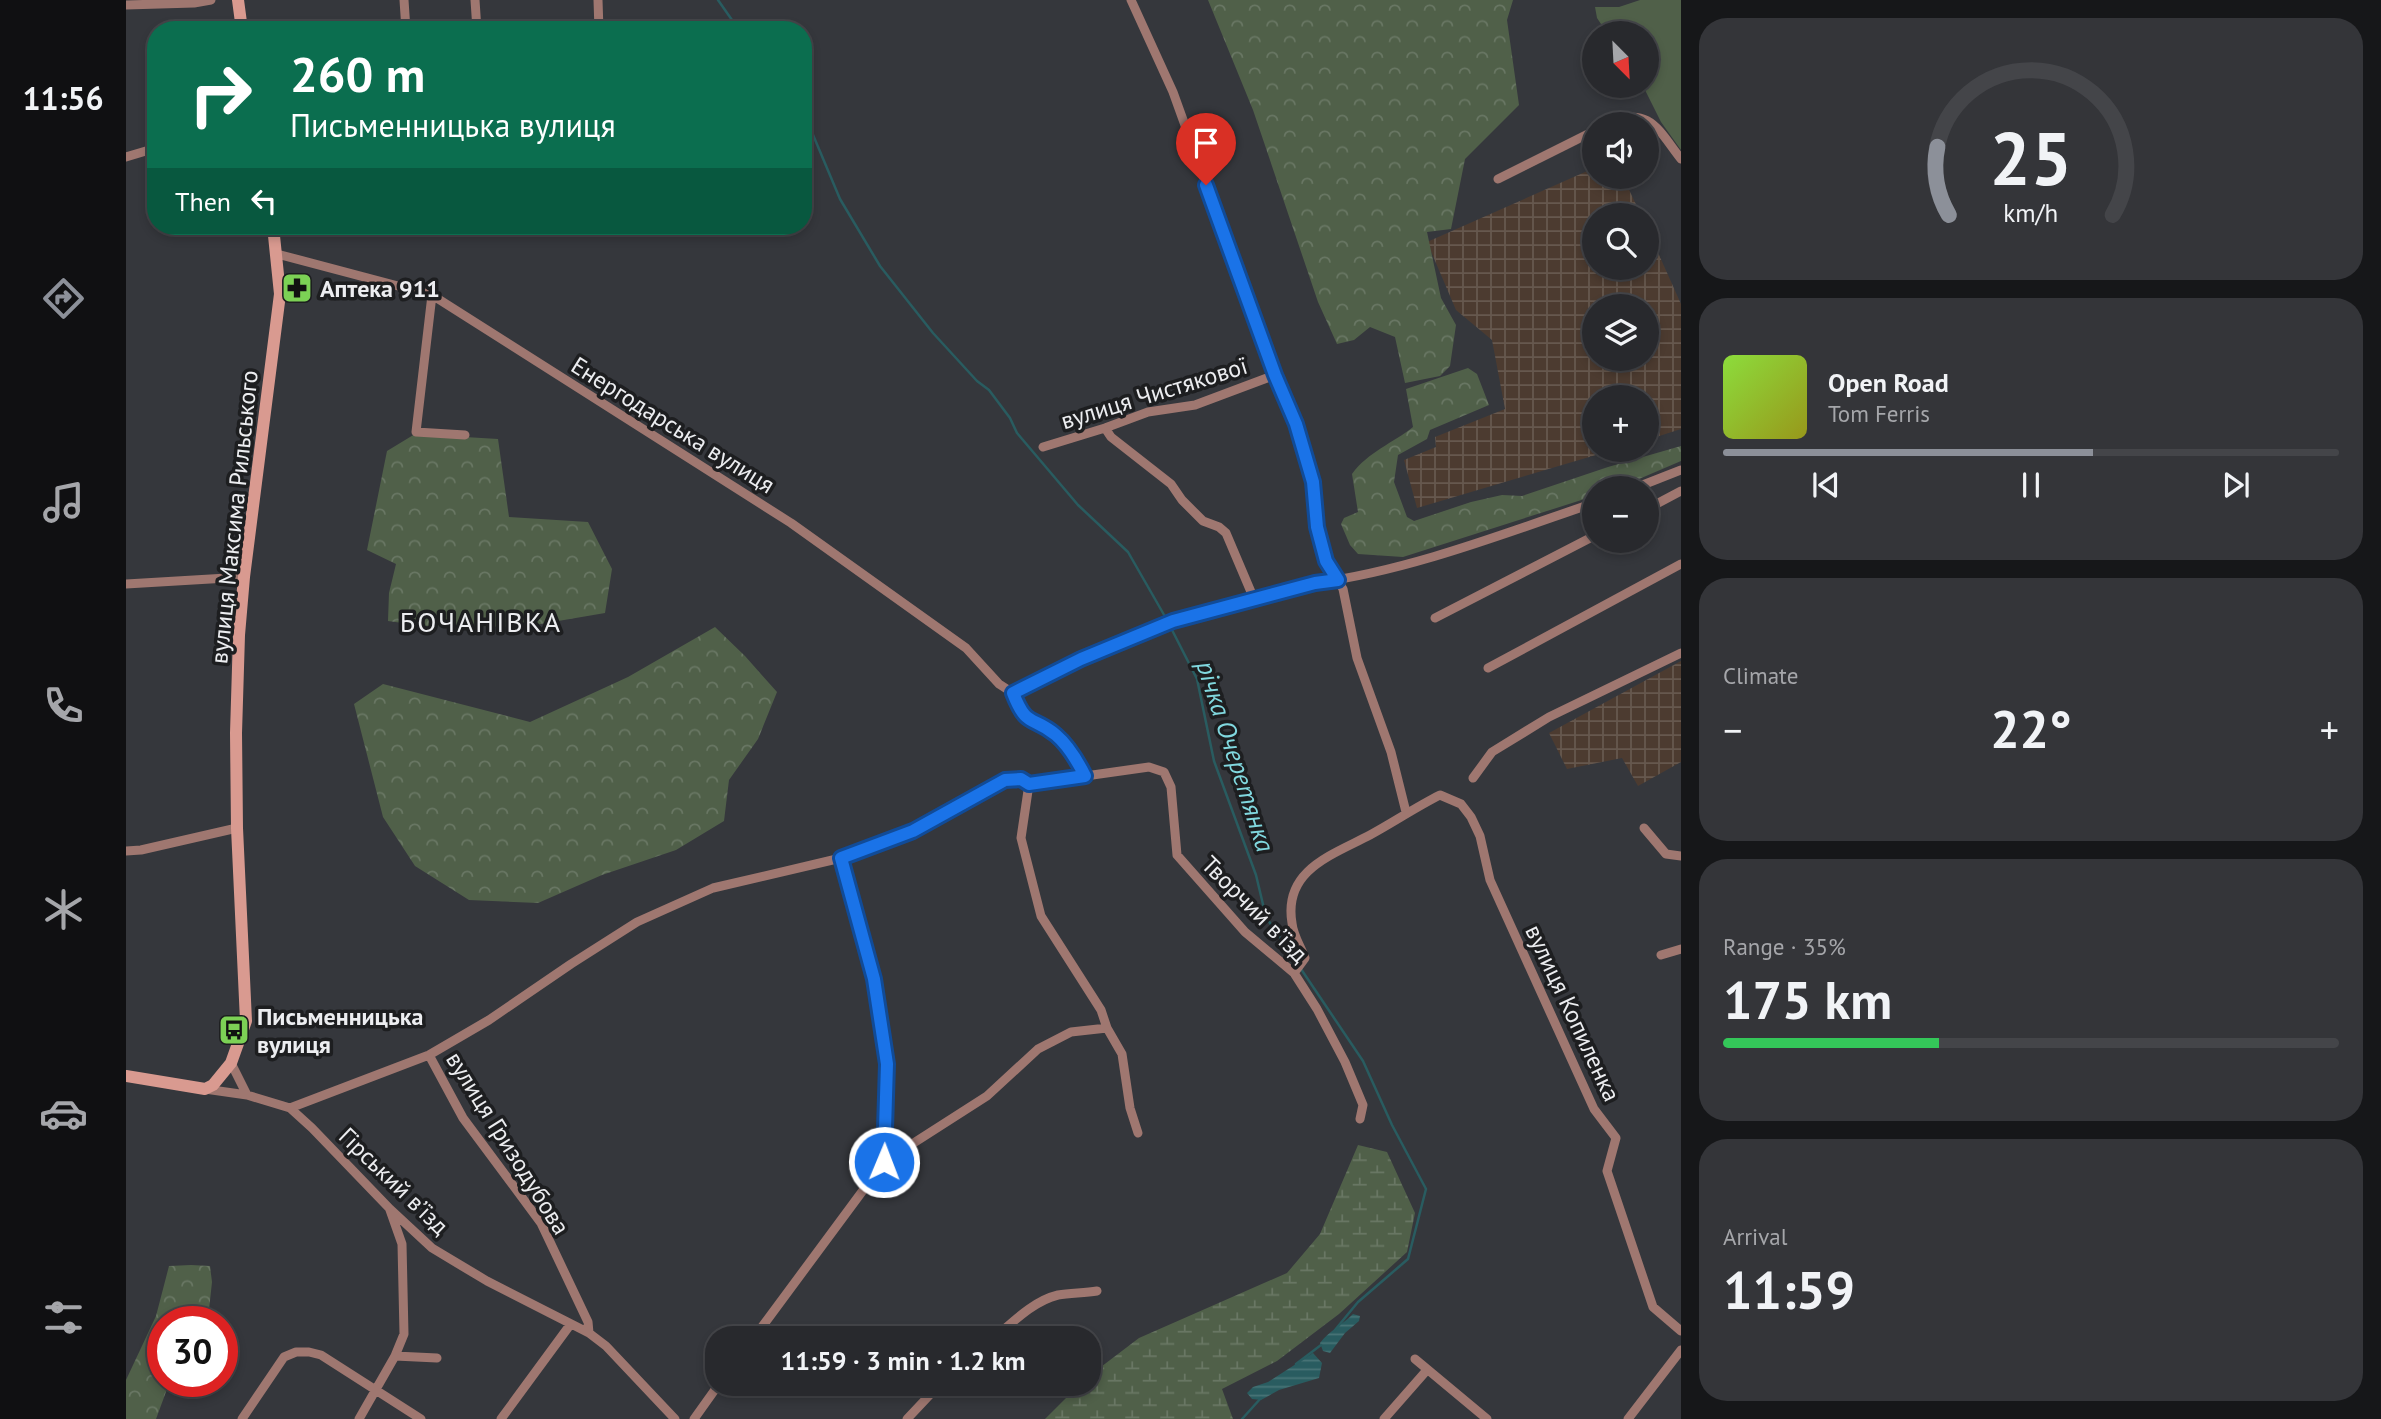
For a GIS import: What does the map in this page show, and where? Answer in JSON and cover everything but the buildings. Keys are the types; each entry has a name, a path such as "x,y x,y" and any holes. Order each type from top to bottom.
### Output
{"main road":[{"path":"238,0 242,21"},
{"name":"вулиця Максима Рильського","path":"205,1089 213,1085 231,1063 246,1021 237,828 239,635 280,294 274,235"},
{"path":"126,1076 205,1089"}],"street":[{"path":"126,5 211,0"},
{"path":"404,0 405,21"},
{"path":"475,0 476,21"},
{"path":"598,0 599,21"},
{"path":"1132,0 1174,92 1275,375 1296,424 1313,482 1317,527 1326,561 1345,595 1357,658 1391,752 1406,812 1396,821 1324,859 1302,875 1291,911 1292,926 1305,958 1294,973"},
{"path":"1659,130 1681,159"},
{"path":"1498,179 1582,137"},
{"path":"126,157 147,151"},
{"name":"Енергодарська вулиця","path":"277,254 432,295 791,523 966,648 999,684 1013,693 1026,718 1056,734 1076,757 1085,776"},
{"path":"432,295 416,432 465,435"},
{"name":"вулиця Чистякової","path":"1043,447 1148,412 1195,405 1275,375"},
{"path":"1105,428 1111,438 1171,484 1182,500 1203,521 1226,533 1254,600"},
{"path":"1659,479 1678,471 1681,485"},
{"path":"1659,503 1681,491"},
{"path":"1013,693 1081,659 1173,621 1509,534 1582,507"},
{"path":"1435,618 1582,542"},
{"path":"1488,668 1681,564"},
{"path":"126,584 244,577"},
{"path":"1473,778 1492,752 1549,717 1681,653"},
{"name":"Творчий в’їзд","path":"1085,776 1149,767 1164,772 1171,787 1177,855 1245,932 1294,973 1345,1062 1363,1105 1360,1119"},
{"path":"205,1089 247,1095 290,1108 429,1055 489,1020 637,922 713,888 841,858 913,831 1005,780 1021,779 1029,784 1085,776"},
{"path":"1029,784 1021,838 1041,916 1101,1010 1107,1028 1122,1054 1130,1108 1138,1133"},
{"name":"вулиця Копиленка","path":"1406,812 1440,795 1461,804 1471,817 1480,836 1490,880 1594,1109 1616,1138 1607,1171 1653,1307 1681,1331"},
{"path":"126,851 237,828"},
{"path":"1644,828 1666,854 1681,856"},
{"path":"841,858 874,979 887,1064 884,1162"},
{"path":"1661,955 1681,949"},
{"path":"763,1326 884,1162 986,1096 1038,1049 1071,1032 1107,1028"},
{"name":"вулиця Гризодубова","path":"429,1055 463,1118 541,1223 588,1322 589,1333 606,1346 675,1419"},
{"path":"231,1063 247,1095"},
{"name":"Гірський в’їзд","path":"290,1108 432,1248 487,1281 589,1333"},
{"path":"359,1419 395,1356 404,1334 402,1244 390,1209"},
{"path":"1008,1326 1021,1315 1057,1296 1097,1292"},
{"path":"501,1419 570,1325"},
{"path":"1628,1419 1681,1350"},
{"path":"242,1419 284,1357 296,1352 321,1355 421,1419"},
{"path":"395,1356 437,1358"},
{"path":"1415,1359 1487,1419"},
{"path":"1384,1419 1427,1370"},
{"path":"694,1419 710,1396"},
{"path":"907,1419 929,1396"}],"shaded area":[{"path":"1582,173 1582,189 1629,189 1635,203 1582,203 1582,280 1659,280 1659,255 1681,304 1681,429 1659,436 1659,385 1582,385 1582,459 1417,508 1404,460 1436,447 1435,437 1505,409 1492,340 1456,310 1427,242"},
{"path":"1681,661 1681,762 1638,786 1622,758 1567,769 1549,733"}],"green space":[{"path":"1208,0 1513,0 1507,20 1519,105 1465,159 1451,229 1427,232 1441,298 1456,325 1450,366 1440,376 1405,383 1395,337 1370,327 1354,340 1337,344 1318,302 1253,110"},
{"path":"1640,0 1681,0 1681,150 1661,122 1659,112 1656,112 1649,98 1659,98 1659,21 1599,21 1597,18 1595,7 1619,7"},
{"path":"1468,368 1477,374 1489,405 1430,430 1427,439 1398,455 1394,482 1407,517 1414,521 1471,502 1502,495 1522,496 1608,467 1625,462 1659,462 1659,452 1681,446 1681,461 1646,476 1582,476 1582,500 1403,557 1358,554 1350,545 1341,524 1344,518 1358,512 1352,474 1373,454 1413,427 1406,389"},
{"path":"415,434 498,439 509,517 588,522 612,569 605,613 523,627 424,626 388,621 389,593 396,564 367,550 387,451"},
{"path":"715,627 777,692 758,739 729,780 724,821 676,850 602,875 538,903 469,900 415,866 383,817 354,704 383,684 530,722 628,677"},
{"path":"1358,1145 1387,1152 1415,1213 1407,1252 1339,1314 1277,1361 1222,1389 1233,1419 1045,1419 1068,1396 1101,1396 1101,1367 1139,1338 1287,1273 1320,1234"},
{"path":"169,1266 210,1266 212,1282 209,1306 159,1306"},
{"path":"147,1335 147,1397 164,1397 156,1419 126,1419 126,1380"}],"water":[{"path":"1353,1314 1360,1316 1359,1321 1345,1333 1330,1353 1323,1351 1320,1343"},
{"path":"1313,1353 1322,1363 1319,1378 1279,1390 1261,1400 1252,1399 1247,1393 1253,1387 1268,1382"}],"waterway":[{"name":"річка Очеретянка","path":"718,0 733,21"},
{"name":"річка Очеретянка","path":"812,132 840,199 880,266 933,333 977,381 989,390 1010,418 1017,433 1078,505 1128,552 1167,620"},
{"name":"річка Очеретянка","path":"1170,626 1197,679 1214,761 1256,875 1266,917 1297,964"},
{"name":"річка Очеретянка","path":"1301,969 1363,1061 1392,1125 1426,1189 1408,1259 1358,1302 1335,1330"},
{"name":"річка Очеретянка","path":"1296,1364 1321,1345"},
{"name":"річка Очеретянка","path":"1242,1419 1261,1398"}],"place":[{"name":"Аптека 911","path":"297,288"},
{"name":"Письменницька вулиця","path":"234,1030"}],"district":[{"name":"БОЧАНІВКА","path":"481,621"}],"route":[{"path":"884,1162 887,1064 874,979 841,858 913,831 1005,780 1021,779 1029,784 1085,776 1076,757 1056,734 1026,718 1013,693 1081,659 1173,621 1315,583 1338,580 1326,561 1317,527 1313,482 1296,424 1275,375 1206,185"}]}
